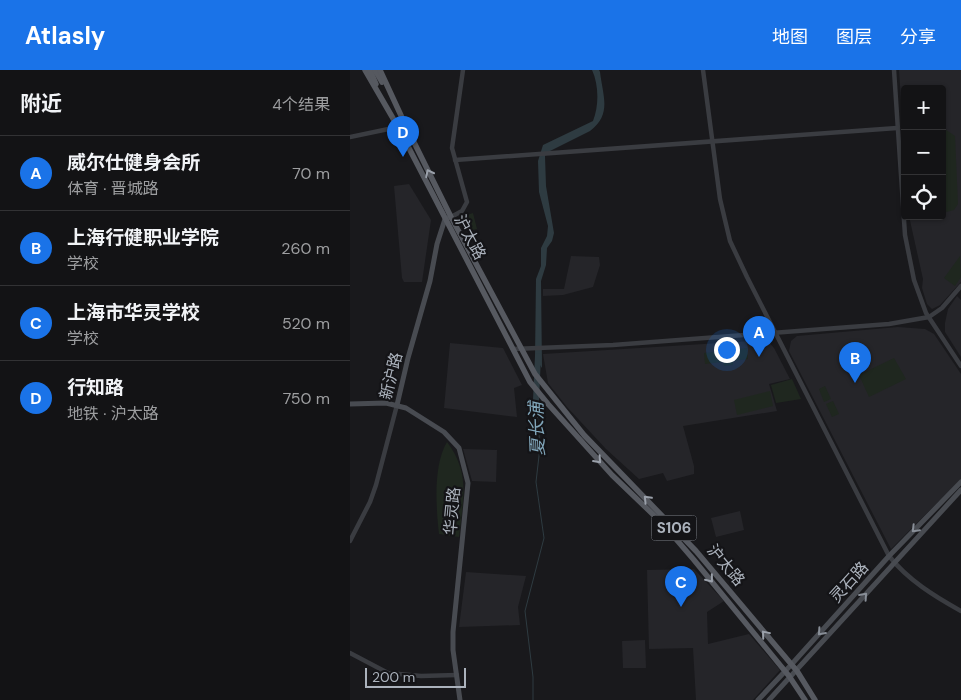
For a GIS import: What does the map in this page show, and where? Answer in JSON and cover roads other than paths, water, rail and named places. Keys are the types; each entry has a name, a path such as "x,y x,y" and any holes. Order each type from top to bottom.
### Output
{"main road":[{"name":"沪太路","path":"365,70 534,374 584,435 696,551 797,671 815,700"},
{"name":"沪太路","path":"370,70 384,105"},
{"name":"沪太路","path":"375,70 393,101"},
{"name":"沪太路","path":"380,70 448,218 530,382 542,398 612,475 663,524 790,677 805,700"},
{"name":"新沪路","path":"397,405 430,281 436,244 448,218"},
{"name":"华灵路","path":"350,404 386,403 406,408 444,432 459,448 468,483 453,632 453,650 460,700"},
{"name":"灵石路","path":"758,700 792,665 889,556 961,482"},
{"name":"灵石路","path":"769,700 961,490"}],"street":[{"path":"448,218 462,211 467,202 452,148 463,70"},
{"path":"703,70 720,199 730,242 889,556 894,563 931,593 961,611"},
{"path":"894,70 907,249 914,280 929,317 961,366"},
{"path":"350,137 398,128"},
{"path":"455,160 897,128"},
{"path":"513,349 613,346 889,324 929,317 942,308 961,286"},
{"name":"新沪路","path":"350,541 370,502 376,485 397,405"},
{"path":"350,652 388,673 421,676 456,675"}],"waterway":[{"name":"夏长浦","path":"536,400 538,356"},
{"name":"夏长浦","path":"533,700 533,677 525,611 544,538 536,482 540,447 536,400"}],"place":[{"name":"行知路","path":"403,157"},
{"name":"威尔仕健身会所","path":"759,357"},
{"name":"上海行健职业学院","path":"855,383"},
{"name":"上海市华灵学校","path":"681,607"}]}
